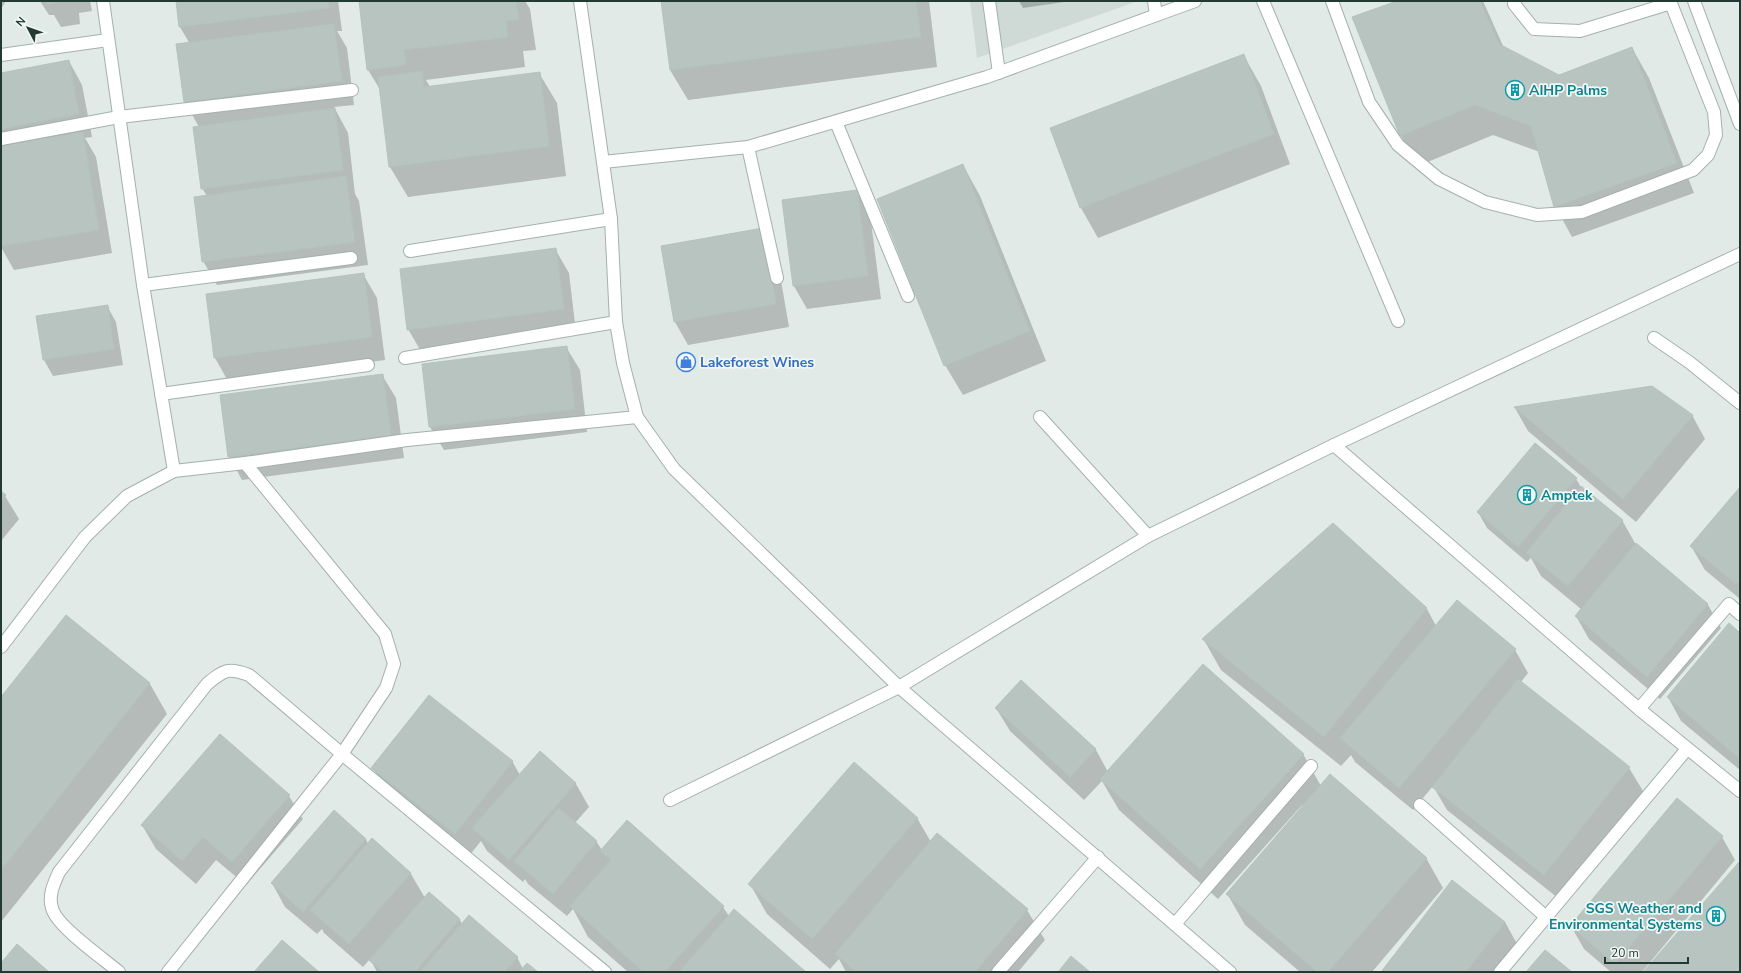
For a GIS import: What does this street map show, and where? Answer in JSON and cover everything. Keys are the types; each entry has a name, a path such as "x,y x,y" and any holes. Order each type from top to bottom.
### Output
{"lane":[{"path":"103,1 143,285 174,472"},
{"path":"580,1 611,219 616,322 623,363 637,417 674,469 898,687 1098,857 1230,972"},
{"path":"989,1 999,73"},
{"path":"1154,1 1156,15"},
{"path":"603,162 748,147 999,73 1194,1"},
{"path":"1263,1 1398,321"},
{"path":"1332,1 1369,102 1398,146 1439,179 1485,202 1536,215 1582,212 1693,170 1708,155 1716,135 1714,112 1670,2 1580,31 1534,29 1514,4 1515,1"},
{"path":"1694,1 1740,124"},
{"path":"1,55 108,40"},
{"path":"1,138 119,117 352,90"},
{"path":"836,122 908,296"},
{"path":"748,147 777,278"},
{"path":"410,252 611,219"},
{"path":"670,800 898,687 1148,536 1334,445 1740,254"},
{"path":"143,285 352,258"},
{"path":"405,358 616,322"},
{"path":"1654,338 1689,362 1740,403"},
{"path":"161,394 368,365"},
{"path":"1,646 85,538 127,496 174,472 407,440 637,417"},
{"path":"1040,418 1148,536"},
{"path":"1334,445 1639,709 1740,791"},
{"path":"168,972 342,754 386,688 394,664 385,634 245,463"},
{"path":"1639,709 1729,604 1740,614"},
{"path":"120,972 60,923 52,908 52,890 59,872 207,684 220,673 235,669 249,675 605,972"},
{"path":"1500,972 1687,749"},
{"path":"1175,924 1311,766"},
{"path":"1420,805 1546,917"},
{"path":"998,972 1098,857"}],"shaded area":[{"path":"970,1 1138,1 977,58"}],"building":[{"path":"46,1 63,1 47,4"},
{"path":"176,1 328,1 329,8 179,27"},
{"path":"359,1 516,1 519,19 506,21 508,37 404,50 406,65 367,70"},
{"path":"661,1 916,1 921,37 670,70"},
{"name":"AIHP Palms","path":"1397,1 1480,1 1499,44 1559,75 1632,47 1677,163 1554,207 1531,126 1475,105 1400,136 1352,17"},
{"path":"334,24 342,81 184,102 176,44"},
{"path":"1244,54 1274,134 1080,208 1050,128"},
{"path":"69,60 79,114 1,129 1,73"},
{"path":"422,71 424,87 540,72 549,146 389,167 378,77"},
{"path":"335,108 343,170 201,189 193,127"},
{"path":"83,132 99,230 1,246 1,146"},
{"path":"963,164 1030,331 944,366 877,199"},
{"path":"346,176 355,242 202,262 194,197"},
{"path":"857,190 868,276 793,286 782,200"},
{"path":"763,228 776,304 674,322 661,246"},
{"path":"556,248 564,309 407,330 400,269"},
{"path":"364,273 372,337 214,358 206,294"},
{"path":"108,305 114,349 43,360 36,316"},
{"path":"567,346 575,409 429,427 422,364"},
{"path":"383,374 391,435 228,457 220,395"},
{"path":"1652,386 1693,415 1623,499 1514,407"},
{"name":"Amptek","path":"1535,443 1577,478 1518,547 1477,512"},
{"path":"1581,486 1623,520 1568,586 1526,553"},
{"path":"1740,487 1740,580 1736,584 1690,546"},
{"path":"1,491 6,495 1,501"},
{"path":"1333,523 1427,608 1324,737 1202,639"},
{"path":"1636,543 1708,604 1647,677 1575,616"},
{"path":"1457,600 1516,649 1399,788 1340,738"},
{"path":"66,615 150,683 1,870 1,697"},
{"path":"1729,623 1740,633 1740,759 1667,697"},
{"path":"1203,664 1304,754 1200,869 1100,779"},
{"path":"1518,679 1630,767 1544,875 1432,787"},
{"path":"1021,680 1096,749 1070,777 995,708"},
{"path":"429,695 513,761 455,834 371,768"},
{"path":"220,734 290,795 232,862 203,837 182,861 141,825"},
{"path":"540,751 576,783 509,860 472,828"},
{"path":"854,762 918,818 812,939 748,884"},
{"path":"1330,774 1427,858 1328,972 1317,972 1226,894"},
{"path":"1677,798 1723,836 1615,964 1570,926"},
{"path":"559,808 597,841 553,894 514,861"},
{"path":"334,810 366,839 303,912 271,883"},
{"path":"627,820 724,906 665,972 643,972 570,906 611,860 600,851"},
{"path":"937,833 1028,909 975,972 856,972 835,954"},
{"path":"372,838 411,873 349,944 310,910"},
{"name":"SGS Weather and Environmental Systems","path":"1740,861 1740,972 1643,972"},
{"path":"1452,880 1505,922 1466,972 1381,972"},
{"path":"429,892 460,919 415,972 383,972 369,960"},
{"path":"734,909 806,972 679,972"},
{"path":"469,915 518,957 504,972 420,972"},
{"path":"282,940 319,972 254,972"},
{"path":"17,944 49,972 1,972 1,963"},
{"path":"1545,950 1572,972 1526,972"},
{"path":"1071,956 1090,972 1058,972"},
{"path":"527,963 538,972 519,972"}],"place":[{"name":"AIHP Palms","path":"1515,90"},
{"name":"Lakeforest Wines","path":"686,362"},
{"name":"Amptek","path":"1527,495"},
{"name":"SGS Weather and Environmental Systems","path":"1716,916"}]}
